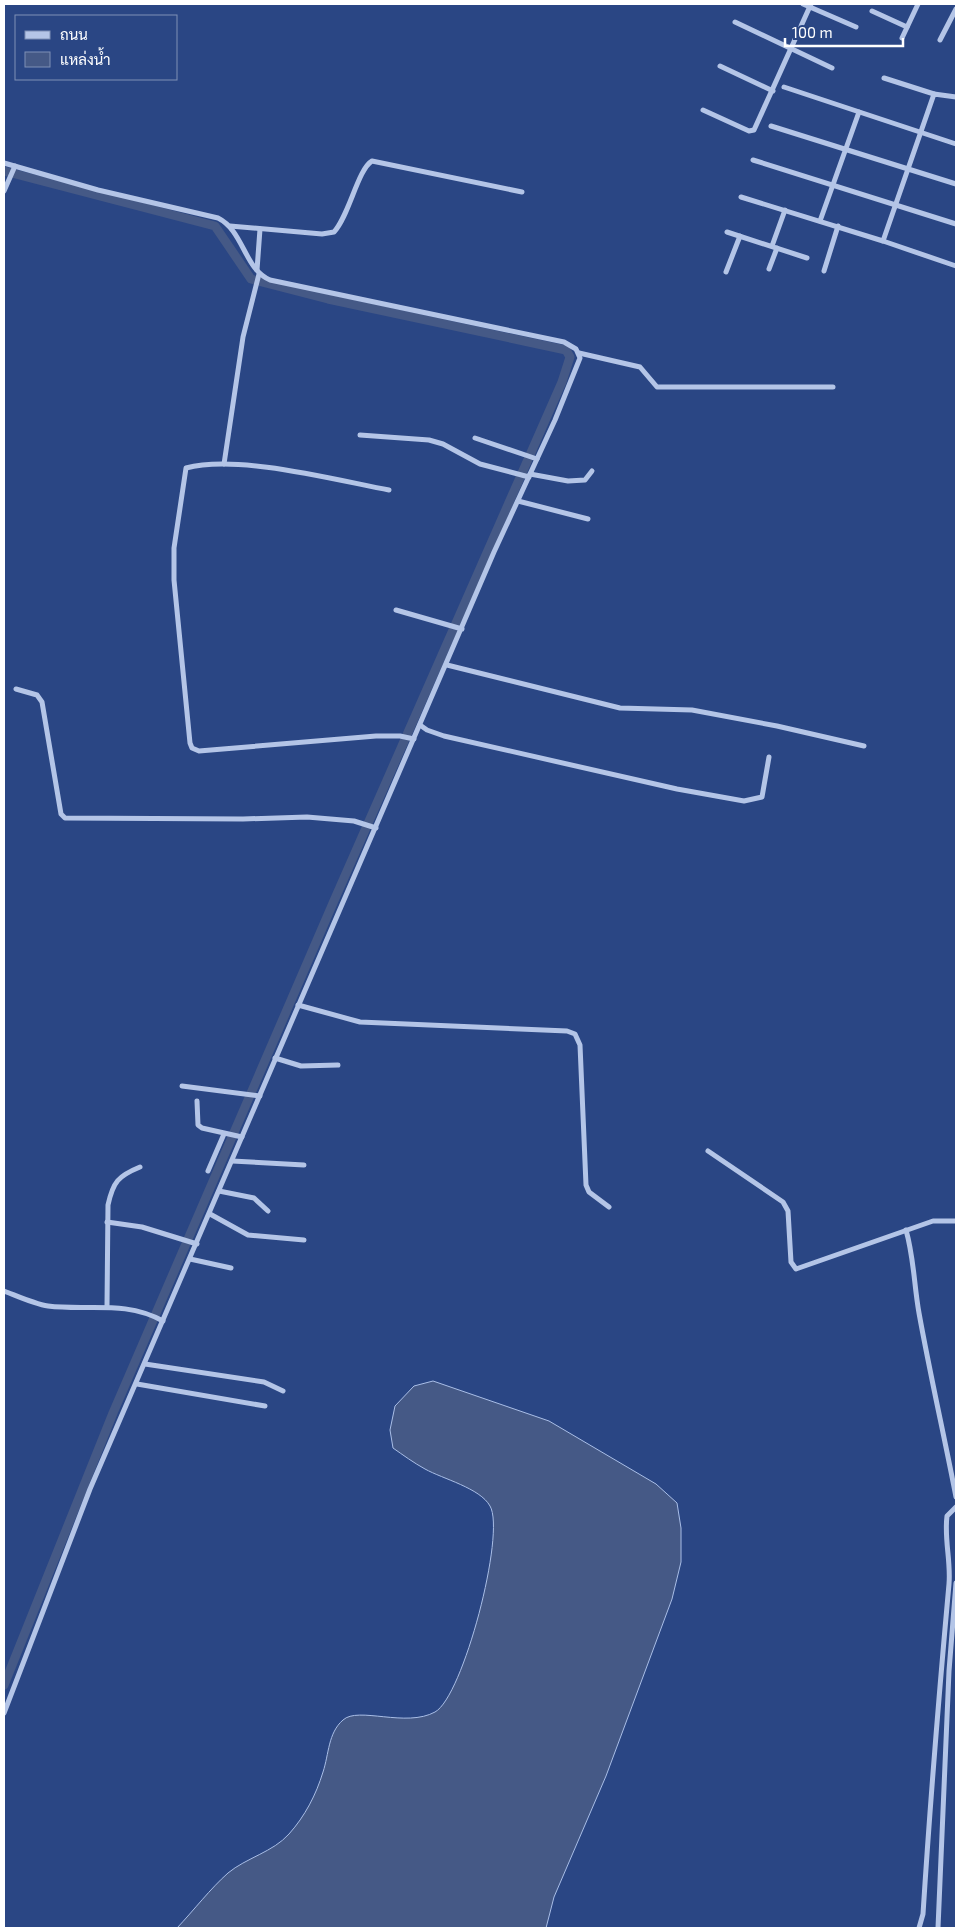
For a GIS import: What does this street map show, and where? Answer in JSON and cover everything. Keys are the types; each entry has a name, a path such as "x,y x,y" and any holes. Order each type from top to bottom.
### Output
{"street":[{"path":"803,4 810,5 856,27"},
{"path":"902,38 918,4"},
{"path":"704,110 749,131 754,130 810,5"},
{"path":"940,40 956,9"},
{"path":"872,11 907,27"},
{"path":"735,22 832,68"},
{"path":"720,66 773,91"},
{"path":"884,78 934,94 956,97"},
{"path":"784,87 956,144"},
{"path":"884,241 934,94"},
{"path":"820,221 859,112"},
{"path":"771,126 956,184"},
{"path":"753,160 956,224"},
{"path":"230,226 322,234 334,232 345,216 364,170 372,161 522,192"},
{"path":"4,163 14,168 98,190 218,218 230,226 258,272 282,282 564,342 572,345 579,353 640,367 657,387 833,387"},
{"path":"4,191 14,168"},
{"path":"741,198 838,226 956,266"},
{"path":"769,269 785,210"},
{"path":"824,271 838,226"},
{"path":"224,464 243,337 257,284 260,229"},
{"path":"727,232 807,258"},
{"path":"726,272 740,236"},
{"path":"4,1713 90,1489 137,1384 161,1320 210,1214 371,826 447,665 460,628 518,501 525,475 538,459 579,365 579,353"},
{"path":"360,435 429,440 443,444 480,464 525,475 576,481 585,480 592,471"},
{"path":"476,438 538,459"},
{"path":"389,490 274,468 224,464 186,468 174,548 174,580 192,748 199,751 376,736 412,738"},
{"path":"518,501 588,519"},
{"path":"396,610 448,623 460,628"},
{"path":"447,665 620,708 692,710 777,726 864,746"},
{"path":"16,689 37,695 42,702 61,814 65,818 243,819 307,817 354,821 371,826"},
{"path":"420,724 427,730 444,736 677,789 744,801 758,800 762,797 769,757"},
{"path":"298,1005 360,1022 567,1031 575,1034 580,1045 586,1185 589,1192 609,1207"},
{"path":"275,1058 301,1066 338,1065"},
{"path":"182,1086 260,1096"},
{"path":"197,1102 198,1125 208,1131 242,1137"},
{"path":"208,1170 224,1134"},
{"path":"708,1151 783,1202 788,1211 791,1262 796,1269 933,1221 956,1222"},
{"path":"232,1160 304,1165"},
{"path":"107,1306 108,1205 116,1182 122,1174 140,1167"},
{"path":"219,1191 254,1198 268,1211"},
{"path":"210,1214 248,1235 304,1240"},
{"path":"107,1222 142,1228 197,1244"},
{"path":"906,1230 914,1265 924,1339 956,1497"},
{"path":"190,1259 231,1268"},
{"path":"4,1291 47,1306 107,1306 161,1320"},
{"path":"145,1364 264,1382 283,1391"},
{"path":"137,1384 265,1406"},
{"path":"919,1928 923,1914 942,1639 949,1583 945,1530 947,1516 956,1507"},
{"path":"938,1928 948,1680 956,1583"}],"water":[{"path":"433,1381 549,1421 656,1484 677,1503 681,1528 681,1562 672,1599 606,1776 554,1897 546,1928 177,1928 228,1873 275,1846 295,1827 305,1813 317,1789 334,1731 343,1720 350,1716 360,1715 410,1718 435,1712 446,1700 458,1677 479,1614 487,1579 492,1547 493,1522 490,1506 478,1494 425,1469 393,1448 390,1430 395,1406 414,1386"}],"waterway":[{"path":"4,171 215,226 251,279 328,299 566,350 570,357 562,382 333,903 113,1413 4,1685"}]}
